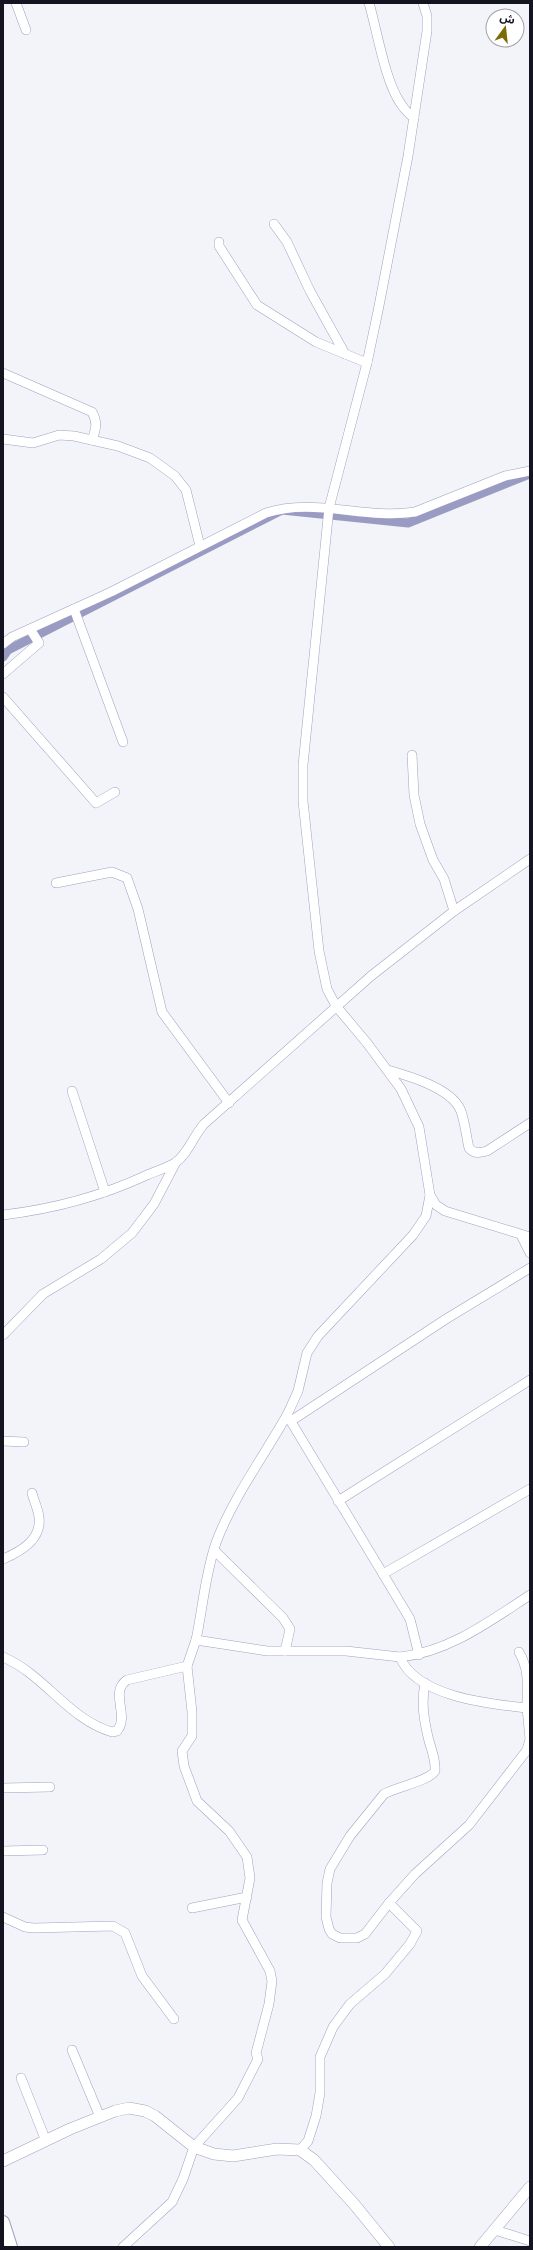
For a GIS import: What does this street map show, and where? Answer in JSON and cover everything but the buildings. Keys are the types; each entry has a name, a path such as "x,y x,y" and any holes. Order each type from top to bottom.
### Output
{"main road":[{"path":"3,2226 11,2247"}],"street":[{"path":"16,3 26,30"},
{"path":"369,3 382,55 400,104 414,118"},
{"path":"123,2247 172,2202 183,2179 194,2148 238,2098 258,2059 256,2053 269,2004 272,1981 270,1971 244,1926 242,1915 250,1878 248,1857 229,1831 197,1801 184,1766 182,1751 192,1736 192,1712 187,1666 196,1640 214,1550 235,1502 289,1418 298,1391 307,1353 318,1336 413,1234 426,1216 430,1195 419,1127 408,1102 388,1070 336,1006 328,989 319,951 303,801 305,737 329,508 367,363 408,156 427,31 427,16 423,3"},
{"path":"274,224 287,242 310,291 346,354"},
{"path":"219,242 219,246 257,305 316,342 367,363"},
{"path":"3,373 92,412 96,419 96,429 92,440"},
{"path":"3,439 33,443 60,435 92,440 139,453 161,465 175,476 186,490 200,546"},
{"path":"3,644 30,629 111,592 200,546 278,509 329,508 385,514 414,512 506,476 530,471"},
{"path":"74,609 123,742"},
{"path":"3,674 39,643 30,629"},
{"path":"3,697 96,803 115,792"},
{"path":"412,755 414,795 420,824 432,860 444,879 454,911"},
{"path":"3,1335 43,1294 101,1259 132,1233 154,1204 176,1162 186,1152 200,1128 336,1006 454,911 530,858"},
{"path":"56,883 112,872 127,878 138,909 162,1012 229,1103"},
{"path":"388,1070 409,1076 445,1092 454,1100 460,1108 469,1148 472,1152 480,1153 488,1151 530,1123"},
{"path":"72,1091 105,1192"},
{"path":"3,1214 52,1207 105,1192 176,1162"},
{"path":"430,1195 436,1205 445,1211 526,1236 530,1253"},
{"path":"289,1418 530,1268"},
{"path":"338,1501 530,1380"},
{"path":"289,1418 410,1619 419,1655"},
{"path":"3,1441 24,1442"},
{"path":"383,1574 530,1489"},
{"path":"3,1559 26,1547 38,1529 39,1518 32,1493"},
{"path":"214,1550 284,1618 290,1629 285,1651"},
{"path":"196,1640 267,1651 346,1651 400,1657 419,1655 470,1634 530,1595"},
{"path":"426,1683 422,1702 424,1719 435,1764 435,1772 429,1778 394,1788 384,1794 333,1862 327,1883 326,1917 329,1929 340,1938 351,1939 361,1937 415,1874 469,1825 527,1750 530,1739 527,1708 528,1676 526,1664 519,1652"},
{"path":"3,1657 40,1681 84,1720 112,1732 115,1732 120,1726 122,1718 118,1693 124,1682 187,1666"},
{"path":"400,1657 404,1668 426,1683 470,1701 527,1708"},
{"path":"3,1788 50,1787"},
{"path":"3,1851 42,1850"},
{"path":"192,1908 246,1898"},
{"path":"300,2150 308,2141 316,2116 320,2093 320,2057 333,2027 350,2004 385,1974 410,1944 417,1931 389,1903"},
{"path":"3,1917 34,1928 105,1926 119,1928 125,1933 142,1976 174,2019"},
{"path":"72,2050 100,2117"},
{"path":"21,2078 46,2141"},
{"path":"3,2161 100,2117 129,2108 145,2111 155,2116 194,2148 227,2156 277,2149 300,2150 314,2160 354,2204 388,2247"},
{"path":"480,2247 530,2187"},
{"path":"495,2230 530,2241"}],"waterway":[{"path":"3,657 8,650 282,510 408,523 527,475"}]}
